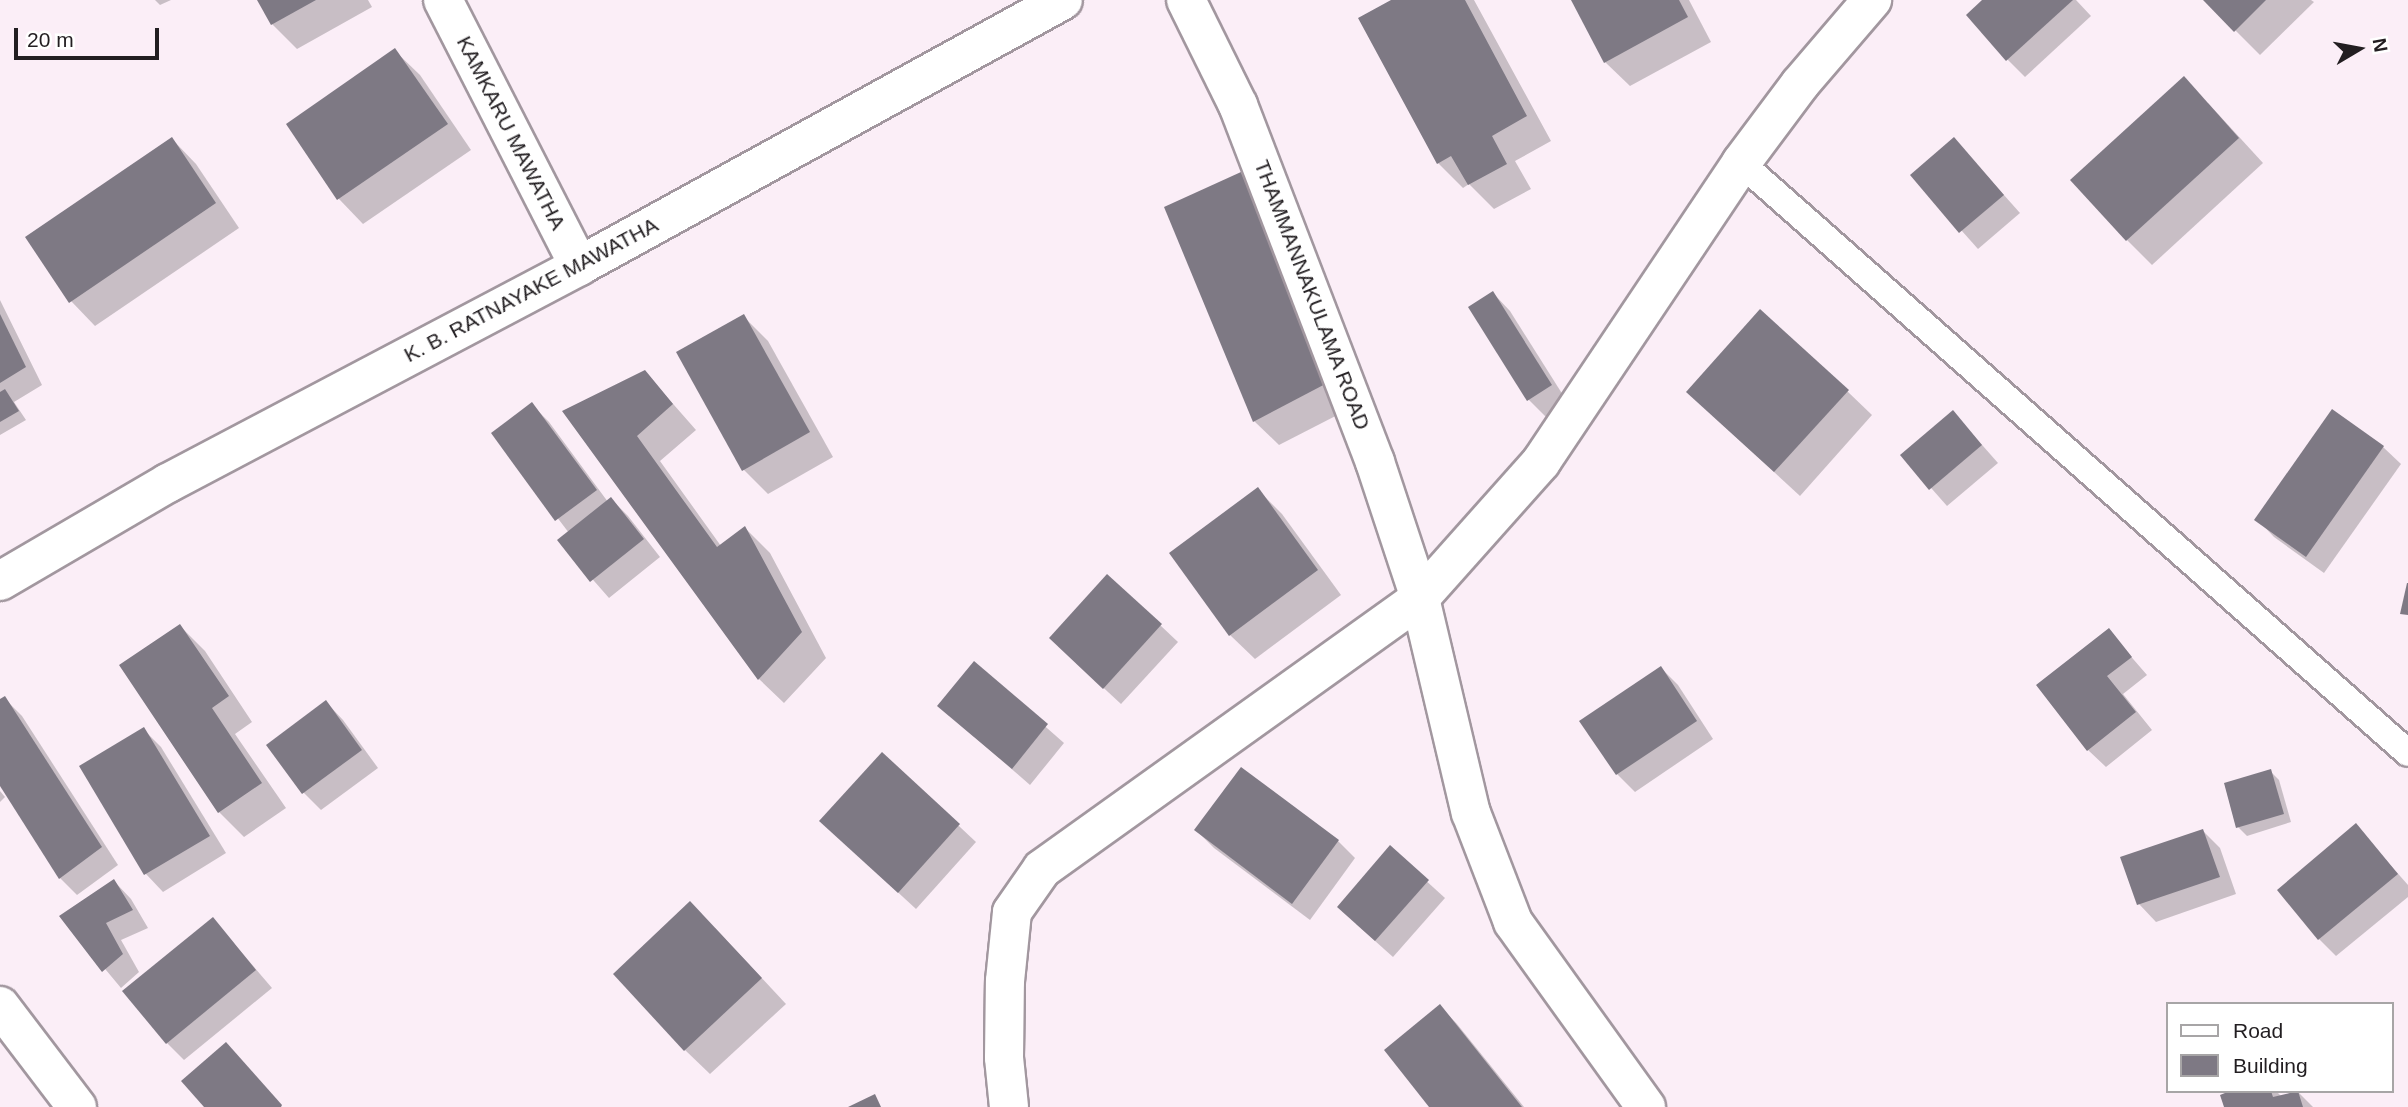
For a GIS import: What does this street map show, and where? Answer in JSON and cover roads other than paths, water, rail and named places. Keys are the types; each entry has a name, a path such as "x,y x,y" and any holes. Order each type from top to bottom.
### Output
{"main road":[{"name":"KAMKARU MAWATHA","path":"443,0 579,266"},
{"name":"K. B. RATNAYAKE MAWATHA","path":"0,581 168,483 579,266 1063,0"},
{"name":"THAMMANNAKULAMA ROAD","path":"1186,0 1238,105 1371,450 1420,598 1471,813 1513,922 1646,1107"},
{"path":"1009,1107 1004,1058 1005,981 1012,912 1042,869 1420,598 1541,462 1741,163 1800,84 1872,0"},
{"path":"0,1006 77,1107"}],"lane":[{"path":"1741,163 2408,753"}]}
